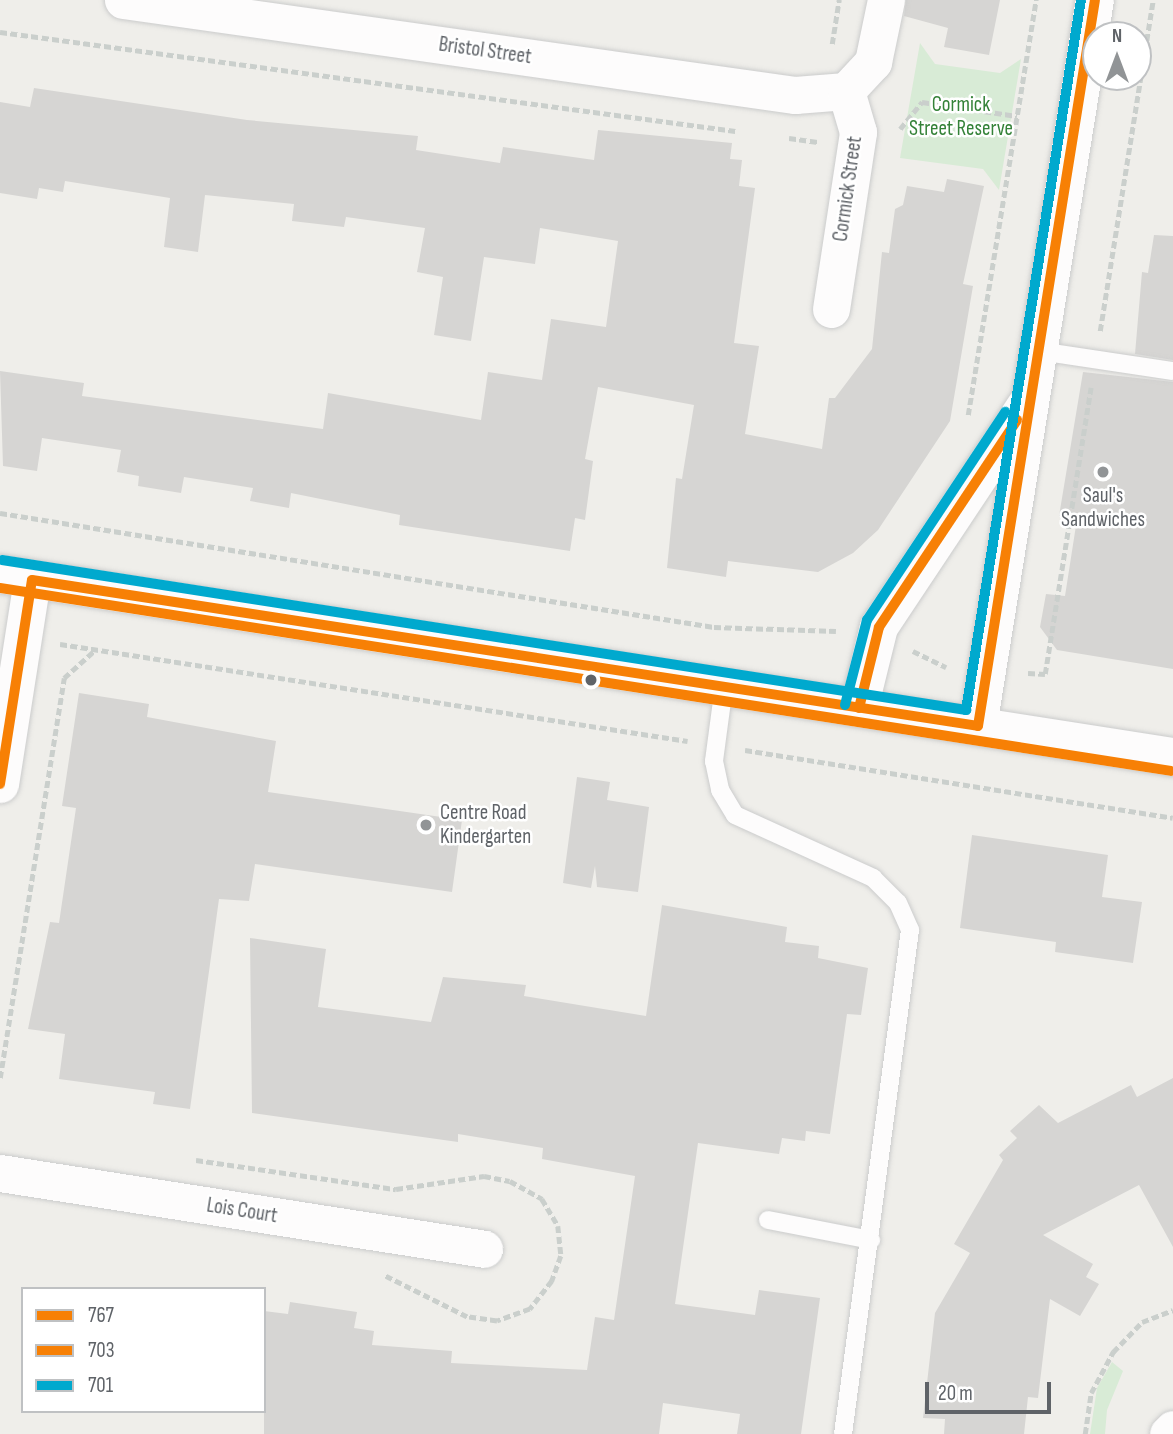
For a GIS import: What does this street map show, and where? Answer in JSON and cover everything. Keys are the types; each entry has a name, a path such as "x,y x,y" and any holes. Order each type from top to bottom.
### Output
{"main road":[{"path":"978,726 1095,0"},
{"path":"859,708 879,626 1032,398"},
{"path":"16,577 1173,757"}],"street":[{"name":"Bristol Street","path":"123,0 795,95 846,91"},
{"path":"846,91 873,62 886,0"},
{"name":"Cormick Street","path":"831,309 858,132 846,91"},
{"path":"0,784 24,637 16,577"},
{"name":"Lois Court","path":"0,1173 484,1249"},
{"path":"1168,1434 1173,1429"}],"lane":[{"path":"1039,351 1173,371"},
{"path":"724,686 716,745 715,778 735,815 873,878 893,896 910,930 871,1240 843,1434"},
{"path":"768,1220 871,1240"}],"path":[{"path":"966,430 1036,0"},
{"path":"0,513 714,626 834,634 842,623"},
{"path":"24,637 1173,818"},
{"path":"0,1079 64,678 94,650"},
{"path":"1085,1434 1091,1393 1113,1352 1142,1322 1173,1310"}],"green space":[{"name":"Cormick Street Reserve","path":"920,43 935,64 1000,73 1021,59 999,190 983,169 900,158"},
{"path":"1112,1362 1123,1371 1107,1410 1105,1434 1090,1434 1097,1388"}],"building":[{"path":"906,0 1000,0 989,55 944,47 948,28 904,16"},
{"path":"34,88 247,120 418,136 416,150 500,163 503,147 594,160 598,130 732,143 730,159 742,160 739,186 755,188 734,343 759,346 745,434 822,449 829,398 835,398 872,349 882,252 889,253 895,209 903,205 907,186 944,192 947,179 984,186 963,284 973,286 950,421 878,530 853,553 818,572 728,561 726,577 667,568 676,478 682,479 694,405 598,387 585,459 593,461 585,520 575,518 570,551 399,525 400,515 291,493 289,508 250,501 253,488 184,477 181,493 138,486 139,476 117,472 121,450 42,438 37,471 3,466 0,371 84,383 82,396 323,429 328,393 481,420 488,372 542,380 551,319 606,327 618,241 540,228 535,264 484,257 471,341 434,335 443,277 417,272 425,228 346,217 344,227 292,221 294,204 205,195 198,252 164,247 170,198 65,181 63,192 39,188 37,199 0,193 0,102 30,107"},
{"path":"1154,235 1173,236 1173,360 1135,354 1142,272 1148,273"},
{"path":"1083,372 1173,382 1173,669 1057,650 1040,627 1046,594 1065,596 1077,519 1059,516"},
{"path":"79,693 149,704 147,717 276,741 268,792 462,820 452,892 255,864 249,901 219,899 190,1109 153,1104 155,1092 59,1079 65,1034 28,1029 50,922 59,923 76,808 62,806"},
{"path":"577,777 610,782 607,800 649,807 638,892 597,887 595,866 591,888 563,883"},
{"path":"972,835 1108,855 1102,897 1142,902 1133,963 1055,952 1056,942 960,928"},
{"path":"662,905 787,927 785,942 819,946 818,958 868,968 861,1015 847,1014 830,1134 806,1131 805,1141 782,1138 779,1154 698,1143 675,1304 755,1315 759,1290 820,1298 801,1434 737,1434 740,1414 663,1403 659,1434 264,1434 266,1311 288,1314 290,1302 357,1312 354,1328 374,1331 372,1345 452,1351 451,1363 587,1370 595,1317 614,1320 635,1176 542,1159 543,1148 458,1134 458,1142 252,1113 250,938 326,949 318,1007 431,1022 443,977 526,985 524,996 646,1016"},
{"path":"1173,1078 1173,1247 1139,1185 1043,1235 1093,1264 1086,1277 1099,1284 1080,1316 1050,1299 1038,1398 1028,1397 1024,1434 944,1434 945,1419 923,1418 935,1313 970,1253 954,1244 1003,1160 999,1155 1017,1138 1010,1131 1039,1105 1058,1123 1131,1085 1137,1097"}],"transit line":[{"name":"701","path":"2,560 966,710 1081,0"},
{"name":"767","path":"32,580 978,726 1095,0"},
{"name":"701","path":"845,705 867,620 1005,412"},
{"name":"767","path":"859,708 879,627 1017,420"},
{"name":"767","path":"0,784 32,580"},
{"name":"703","path":"0,588 1171,771"}],"place":[{"name":"Saul's Sandwiches","path":"1103,472"},
{"name":"Centre Road Kindergarten","path":"426,825"}]}
